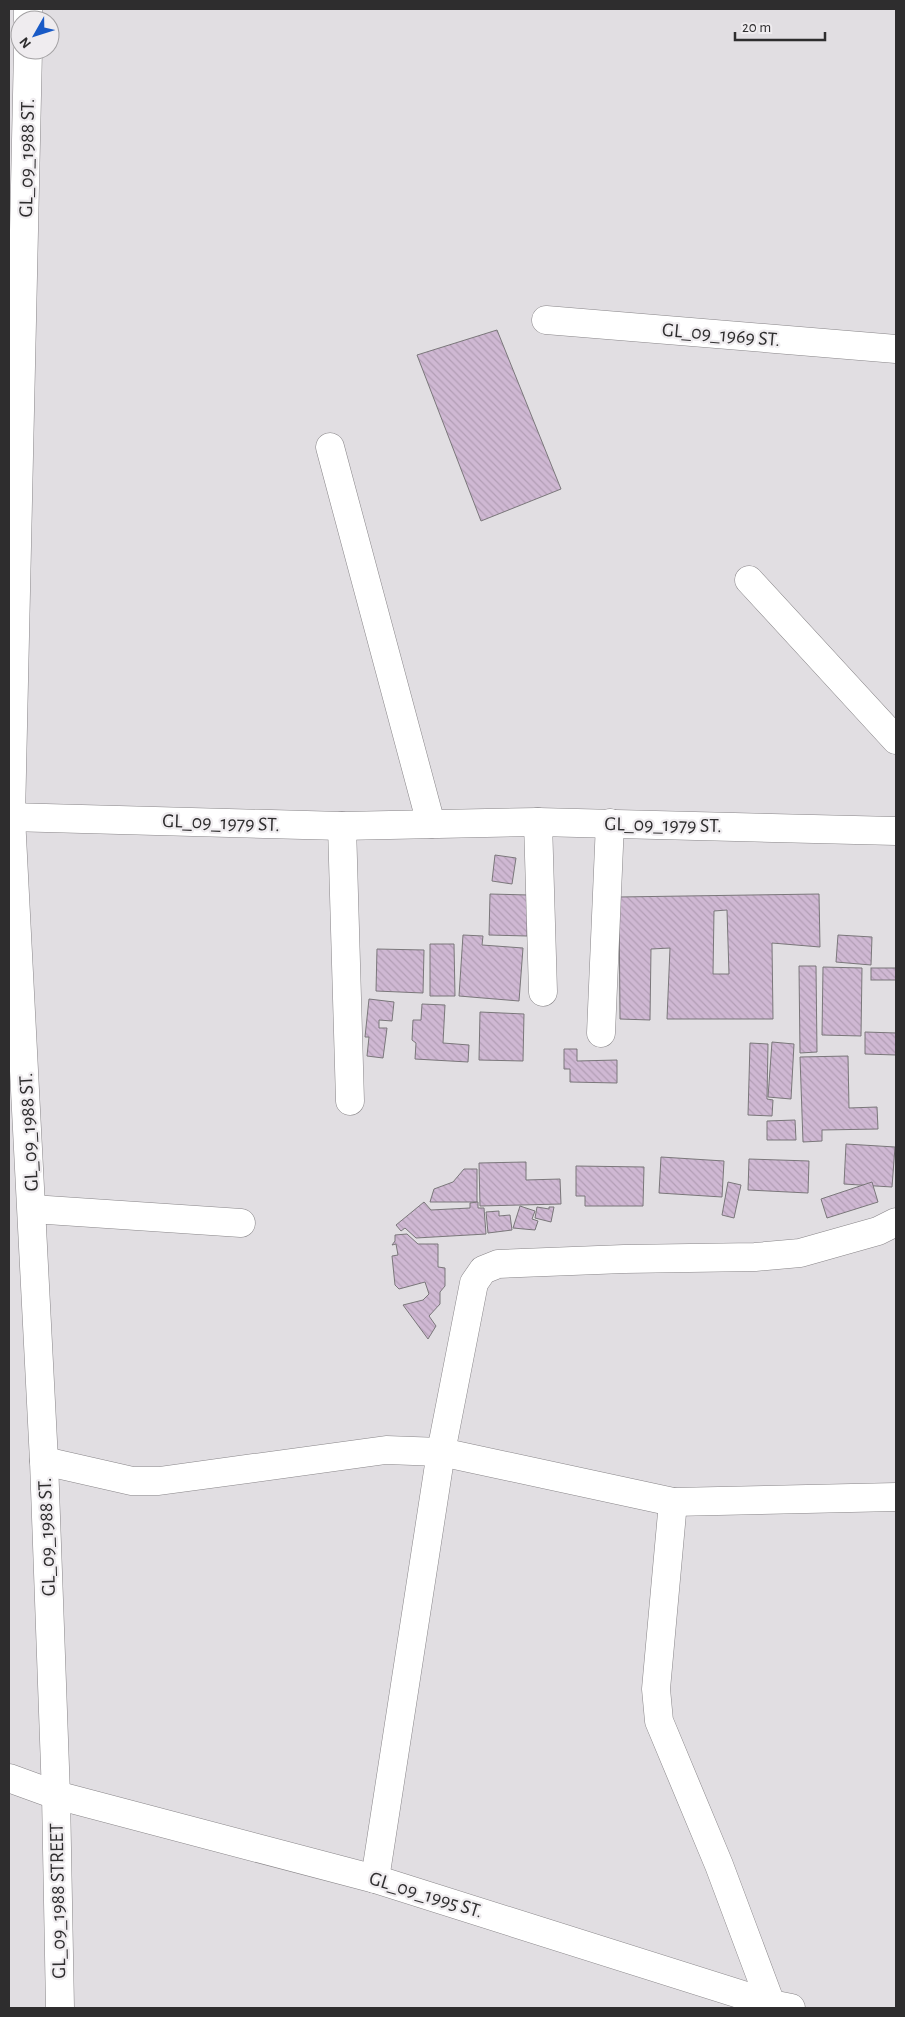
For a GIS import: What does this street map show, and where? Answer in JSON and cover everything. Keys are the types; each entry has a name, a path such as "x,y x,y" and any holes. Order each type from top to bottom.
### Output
{"street":[{"name":"GL_09_1988 ST.","path":"26,60 18,92 10,817 44,1461 56,1795"},
{"name":"GL_09_1969 ST.","path":"546,320 896,349"},
{"path":"330,447 431,824"},
{"path":"749,580 896,740"},
{"name":"GL_09_1979 ST.","path":"10,817 342,826 538,822 896,831"},
{"path":"538,822 543,992"},
{"path":"601,1033 610,824"},
{"path":"342,826 350,1101"},
{"path":"32,1209 241,1222"},
{"path":"375,1879 441,1452 474,1283 483,1270 498,1264 624,1259 755,1257 800,1253 878,1230 896,1222"},
{"path":"44,1461 132,1481 159,1481 357,1452 386,1450 441,1452 673,1502 896,1497"},
{"path":"673,1502 656,1689 659,1721 719,1865 781,2006"},
{"name":"GL_09_1995 ST.","path":"9,1778 56,1795 375,1879 781,2006"},
{"name":"GL_09_1988 STREET","path":"56,1795 60,2008"}],"building":[{"path":"497,330 561,489 481,521 417,355"},
{"path":"495,855 516,858 512,884 492,881"},
{"path":"490,894 528,895 527,936 489,935"},
{"path":"819,894 820,947 772,943 773,1019 667,1019 670,948 651,949 650,1020 620,1019 619,897","holes":["727,910 729,974 713,974 714,911"]},
{"path":"463,935 483,936 482,945 523,948 519,1001 459,996"},
{"path":"838,935 872,937 871,965 836,962"},
{"path":"430,944 454,944 455,996 430,996"},
{"path":"377,949 424,950 423,993 376,991"},
{"path":"799,966 816,966 817,1052 800,1053"},
{"path":"823,967 862,968 861,1036 822,1035"},
{"path":"871,968 896,968 896,980 871,980"},
{"path":"369,999 394,1002 392,1021 379,1020 379,1028 387,1028 383,1058 367,1056 369,1037 365,1037"},
{"path":"422,1004 445,1005 443,1043 469,1045 468,1062 415,1059 416,1043 412,1040 413,1020 421,1020"},
{"path":"480,1012 524,1014 523,1061 479,1060"},
{"path":"865,1032 896,1033 896,1055 865,1054"},
{"path":"772,1042 794,1044 791,1099 768,1097"},
{"path":"750,1043 768,1044 767,1099 773,1100 772,1116 748,1115"},
{"path":"564,1049 577,1049 577,1061 617,1060 617,1083 570,1082 570,1069 564,1069"},
{"path":"848,1056 849,1108 877,1107 878,1129 822,1130 822,1141 803,1142 800,1057"},
{"path":"795,1120 796,1140 767,1140 767,1121"},
{"path":"846,1144 895,1147 892,1187 844,1184"},
{"path":"661,1157 724,1161 722,1197 659,1193"},
{"path":"749,1159 809,1161 808,1193 748,1190"},
{"path":"526,1162 526,1180 560,1179 561,1204 480,1206 479,1163"},
{"path":"576,1166 644,1167 643,1206 585,1206 585,1196 576,1196"},
{"path":"464,1169 477,1169 477,1202 430,1202 434,1189 453,1182"},
{"path":"728,1182 741,1185 734,1218 722,1215"},
{"path":"872,1182 878,1202 827,1218 821,1199"},
{"path":"424,1202 431,1210 470,1208 470,1203 478,1202 478,1208 484,1208 486,1234 416,1238 405,1228 401,1231 396,1225"},
{"path":"520,1206 535,1211 532,1219 538,1221 535,1230 513,1228"},
{"path":"537,1207 549,1209 549,1207 554,1207 551,1222 535,1218"},
{"path":"499,1211 499,1216 510,1215 512,1230 488,1233 486,1212"},
{"path":"407,1234 418,1244 438,1244 438,1267 445,1268 445,1286 440,1292 440,1304 429,1316 436,1326 428,1339 403,1305 423,1300 429,1294 425,1282 399,1289 395,1285 392,1256 398,1255 396,1244 392,1245 395,1241 395,1235"}]}
